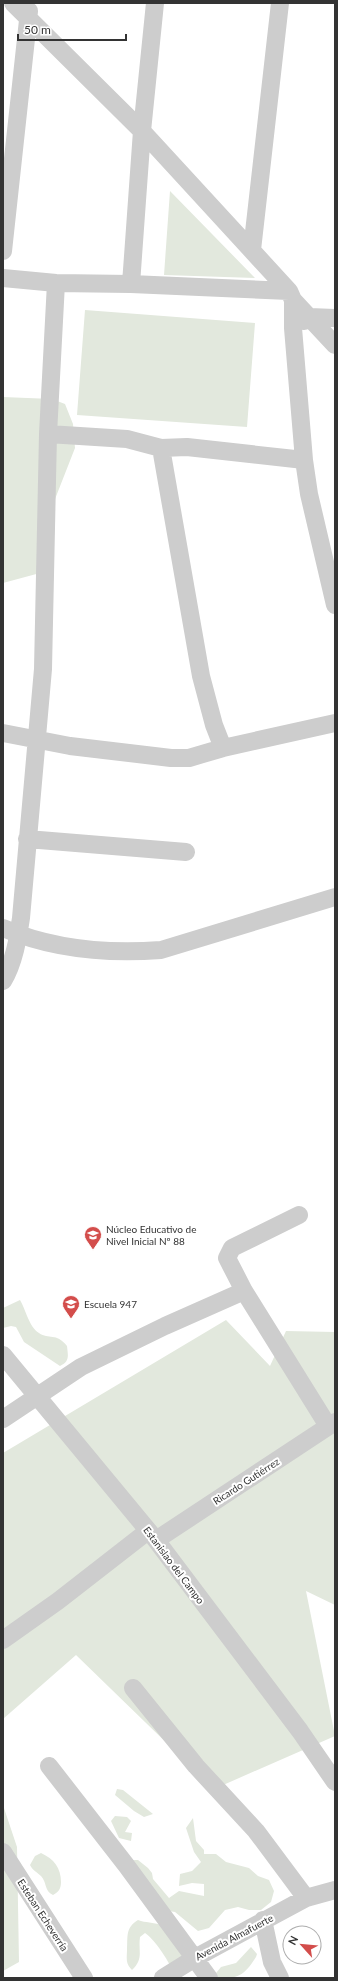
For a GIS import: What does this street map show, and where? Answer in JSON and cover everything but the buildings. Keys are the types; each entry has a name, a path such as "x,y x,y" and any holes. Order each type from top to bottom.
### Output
{"street":[{"path":"13,3 29,11 142,131 252,250 335,345"},
{"path":"131,284 142,131 154,3"},
{"path":"252,250 280,3"},
{"path":"3,251 29,11"},
{"path":"3,278 56,283 131,284 291,296"},
{"path":"3,981 7,974 11,932 27,840 32,772 37,740 43,669 48,434 56,283"},
{"path":"291,296 304,460 318,535 335,605"},
{"path":"293,328 309,317 335,318"},
{"path":"48,434 127,439 161,448 186,447 304,460"},
{"path":"161,448 201,676 214,725 223,748"},
{"path":"3,733 70,746 171,758 189,758 223,748 335,723"},
{"path":"27,840 186,852"},
{"path":"11,932 51,945 74,949 137,952 161,950 335,897"},
{"path":"299,1216 232,1248 227,1258 244,1291 332,1424"},
{"path":"3,1419 81,1366 165,1326 244,1291"},
{"name":"Estanislao del Campo","path":"3,1355 152,1535 300,1731 335,1782"},
{"name":"Ricardo Gutiérrez","path":"3,1640 152,1535 332,1424"},
{"path":"133,1688 196,1766 256,1831 306,1898"},
{"path":"49,1766 126,1865 209,1978"},
{"name":"Esteban Echeverría","path":"3,1852 84,1978"},
{"name":"Avenida Almafuerte","path":"163,1978 194,1958 306,1898 335,1890"},
{"path":"263,1920 272,1962 280,1978"}],"shaded area":[{"path":"170,191 255,278 164,275"},
{"path":"85,310 255,323 247,427 77,415"},
{"path":"3,397 52,399 65,404 73,424 75,448 39,540 40,573 3,583"},
{"path":"20,1300 30,1323 39,1333 59,1339 67,1346 68,1358 60,1366 24,1342 16,1327 11,1326 3,1328 3,1308"},
{"path":"226,1320 270,1366 286,1331 335,1332 335,1605 306,1591 335,1736 214,1789 76,1655 3,1719 3,1453"},
{"path":"117,1789 123,1790 153,1814 144,1817 134,1811 115,1795"},
{"path":"3,1805 17,1847 19,1962 3,1971"},
{"path":"115,1816 127,1817 131,1821 125,1832 132,1833 131,1841 119,1838 111,1821"},
{"path":"193,1818 196,1841 204,1850 204,1854 216,1854 226,1862 249,1868 258,1876 269,1880 274,1891 271,1902 261,1910 249,1910 238,1907 225,1910 209,1928 198,1931 175,1912 169,1911 132,1860 138,1860 148,1868 152,1873 153,1879 169,1898 179,1891 204,1896 204,1884 192,1883 179,1886 180,1874 192,1871 201,1862 194,1852 186,1828"},
{"path":"41,1853 50,1858 56,1864 60,1872 61,1886 53,1895 48,1891 43,1878 30,1865 35,1856"},
{"path":"138,1920 161,1925 187,1955 171,1967 160,1948 145,1933 140,1937 140,1955 136,1966 132,1970 128,1965 127,1960 127,1937 131,1926"},
{"path":"251,1947 257,1954 247,1970 238,1976 212,1978 221,1967 236,1963"}],"place":[{"name":"Núcleo Educativo de Nivel Inicial Nº 88","path":"93,1250"},
{"name":"Escuela 947","path":"71,1319"}]}
